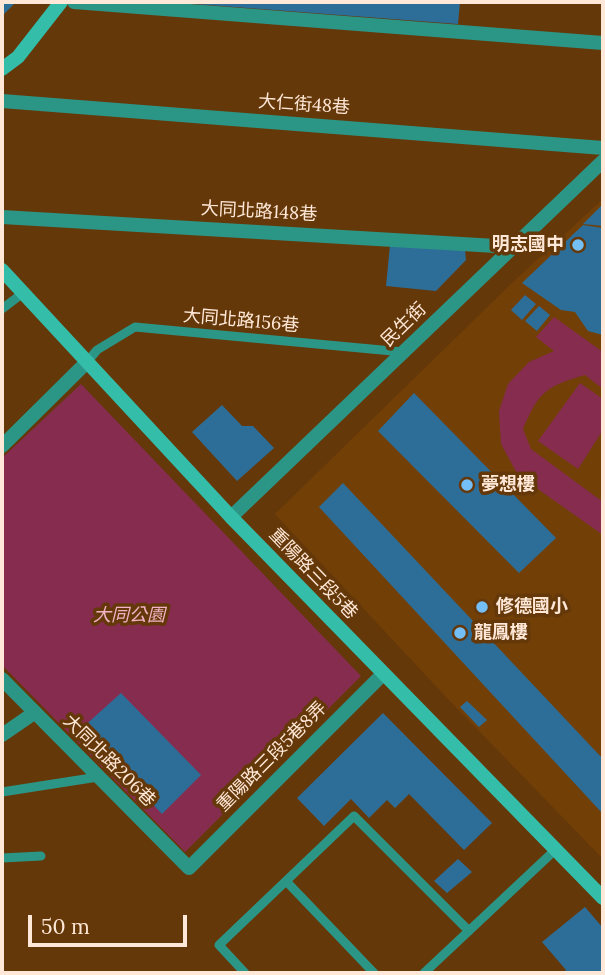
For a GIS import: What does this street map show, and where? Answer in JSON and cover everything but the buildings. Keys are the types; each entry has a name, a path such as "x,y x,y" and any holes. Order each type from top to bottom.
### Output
{"street":[{"path":"2,69 18,57 61,2"},
{"path":"74,2 603,43"},
{"name":"大仁街48巷","path":"2,101 603,148"},
{"name":"民生街","path":"231,517 603,161"},
{"name":"大同北路148巷","path":"2,217 513,247"},
{"name":"重陽路三段5巷","path":"2,270 231,517 603,898"},
{"path":"2,446 87,362"},
{"name":"重陽路三段5巷8弄","path":"189,869 383,674"},
{"name":"大同北路206巷","path":"2,679 189,869"},
{"path":"2,735 34,713"}],"lane":[{"path":"2,309 23,293"},
{"name":"大同北路156巷","path":"87,362 97,350 135,327 403,352"},
{"path":"2,792 98,777"},
{"path":"245,973 219,945 354,816 469,931"},
{"path":"424,973 554,850"},
{"path":"2,858 41,856"},
{"path":"286,881 374,973"}],"shaded area":[{"name":"修德國小","path":"603,199 603,859 275,514 513,282"}],"green space":[{"path":"554,317 603,352 603,389 585,375 553,387 534,406 523,429 531,449 603,502 603,535 518,475 501,444 499,411 508,384 529,362 554,351 536,337"},
{"path":"580,383 603,399 603,430 578,469 538,441"},
{"name":"大同公園","path":"81,384 361,676 185,852 2,665 2,458"}],"place":[{"name":"明志國中","path":"578,245"},
{"name":"夢想樓","path":"467,485"},
{"name":"修德國小","path":"482,607"},
{"name":"龍鳳樓","path":"460,633"}]}
